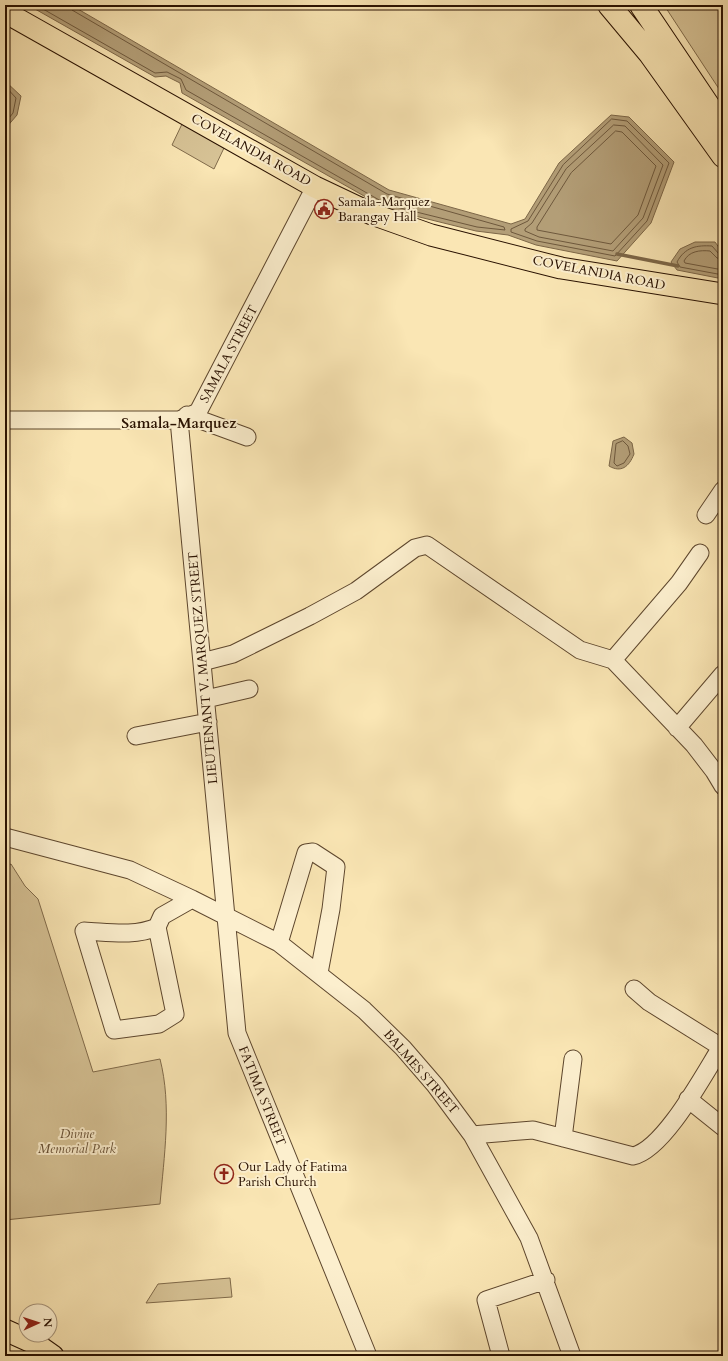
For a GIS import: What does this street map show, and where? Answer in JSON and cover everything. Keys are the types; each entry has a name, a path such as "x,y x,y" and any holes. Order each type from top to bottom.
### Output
{"highway":[{"path":"609,5 650,54 723,156"},
{"path":"641,5 723,127"}],"main road":[{"name":"COVELANDIA ROAD","path":"5,12 315,187 372,214 431,235 562,268 723,294"},
{"path":"5,1330 36,1344 53,1356"}],"street":[{"name":"SAMALA STREET","path":"183,418 198,412 315,187"},
{"path":"5,420 183,418 248,437"},
{"name":"LIEUTENANT V. MARQUEZ STREET","path":"183,418 202,662 226,917"},
{"path":"706,516 723,490"},
{"path":"202,662 233,654 310,616 356,591 415,548 427,546 580,650 613,660 676,728 694,745 714,771 723,786"},
{"path":"613,660 679,583 700,553"},
{"path":"676,728 723,674"},
{"path":"206,699 249,689"},
{"path":"136,736 208,722"},
{"name":"BALMES STREET","path":"5,837 130,870 192,899 279,943 348,996 403,1048 452,1105 472,1135 522,1222 546,1280 572,1356"},
{"path":"279,943 306,853 313,852 336,867 331,909 319,973"},
{"path":"157,927 136,933 84,931 114,1030 159,1024 175,1014 157,927 162,916 192,899"},
{"name":"FATIMA STREET","path":"226,917 237,1033 368,1356"},
{"path":"472,1135 532,1130 633,1156 641,1154 652,1147 668,1130 722,1045 649,1002 634,989"},
{"path":"563,1138 573,1059"},
{"path":"688,1099 723,1127"},
{"path":"501,1356 486,1300 546,1280"}],"green space":[{"path":"664,5 723,5 723,95"},
{"path":"182,124 224,148 214,169 172,145"},
{"name":"Divine Memorial Park","path":"11,864 25,886 38,899 93,1072 160,1059 166,1095 166,1131 160,1204 5,1220 5,867"},
{"path":"230,1278 232,1297 146,1303 158,1284"}],"water":[{"path":"28,5 71,5 389,190 511,224 525,219 559,163 611,115 629,117 674,162 651,223 617,261 536,245 508,235 476,231 387,209 182,93 180,83 166,76 155,77"},
{"path":"5,81 21,96 17,115 5,129"},
{"path":"695,242 715,242 723,253 723,279 677,270 671,262 680,249"},
{"path":"624,437 632,443 634,454 630,462 624,468 613,468 609,466 613,441"}],"waterway":[{"path":"617,254 678,266"}],"place":[{"name":"Samala-Marquez Barangay Hall","path":"324,209"},
{"name":"Our Lady of Fatima Parish Church","path":"224,1174"}],"district":[{"name":"Samala-Marquez","path":"179,423"}]}
